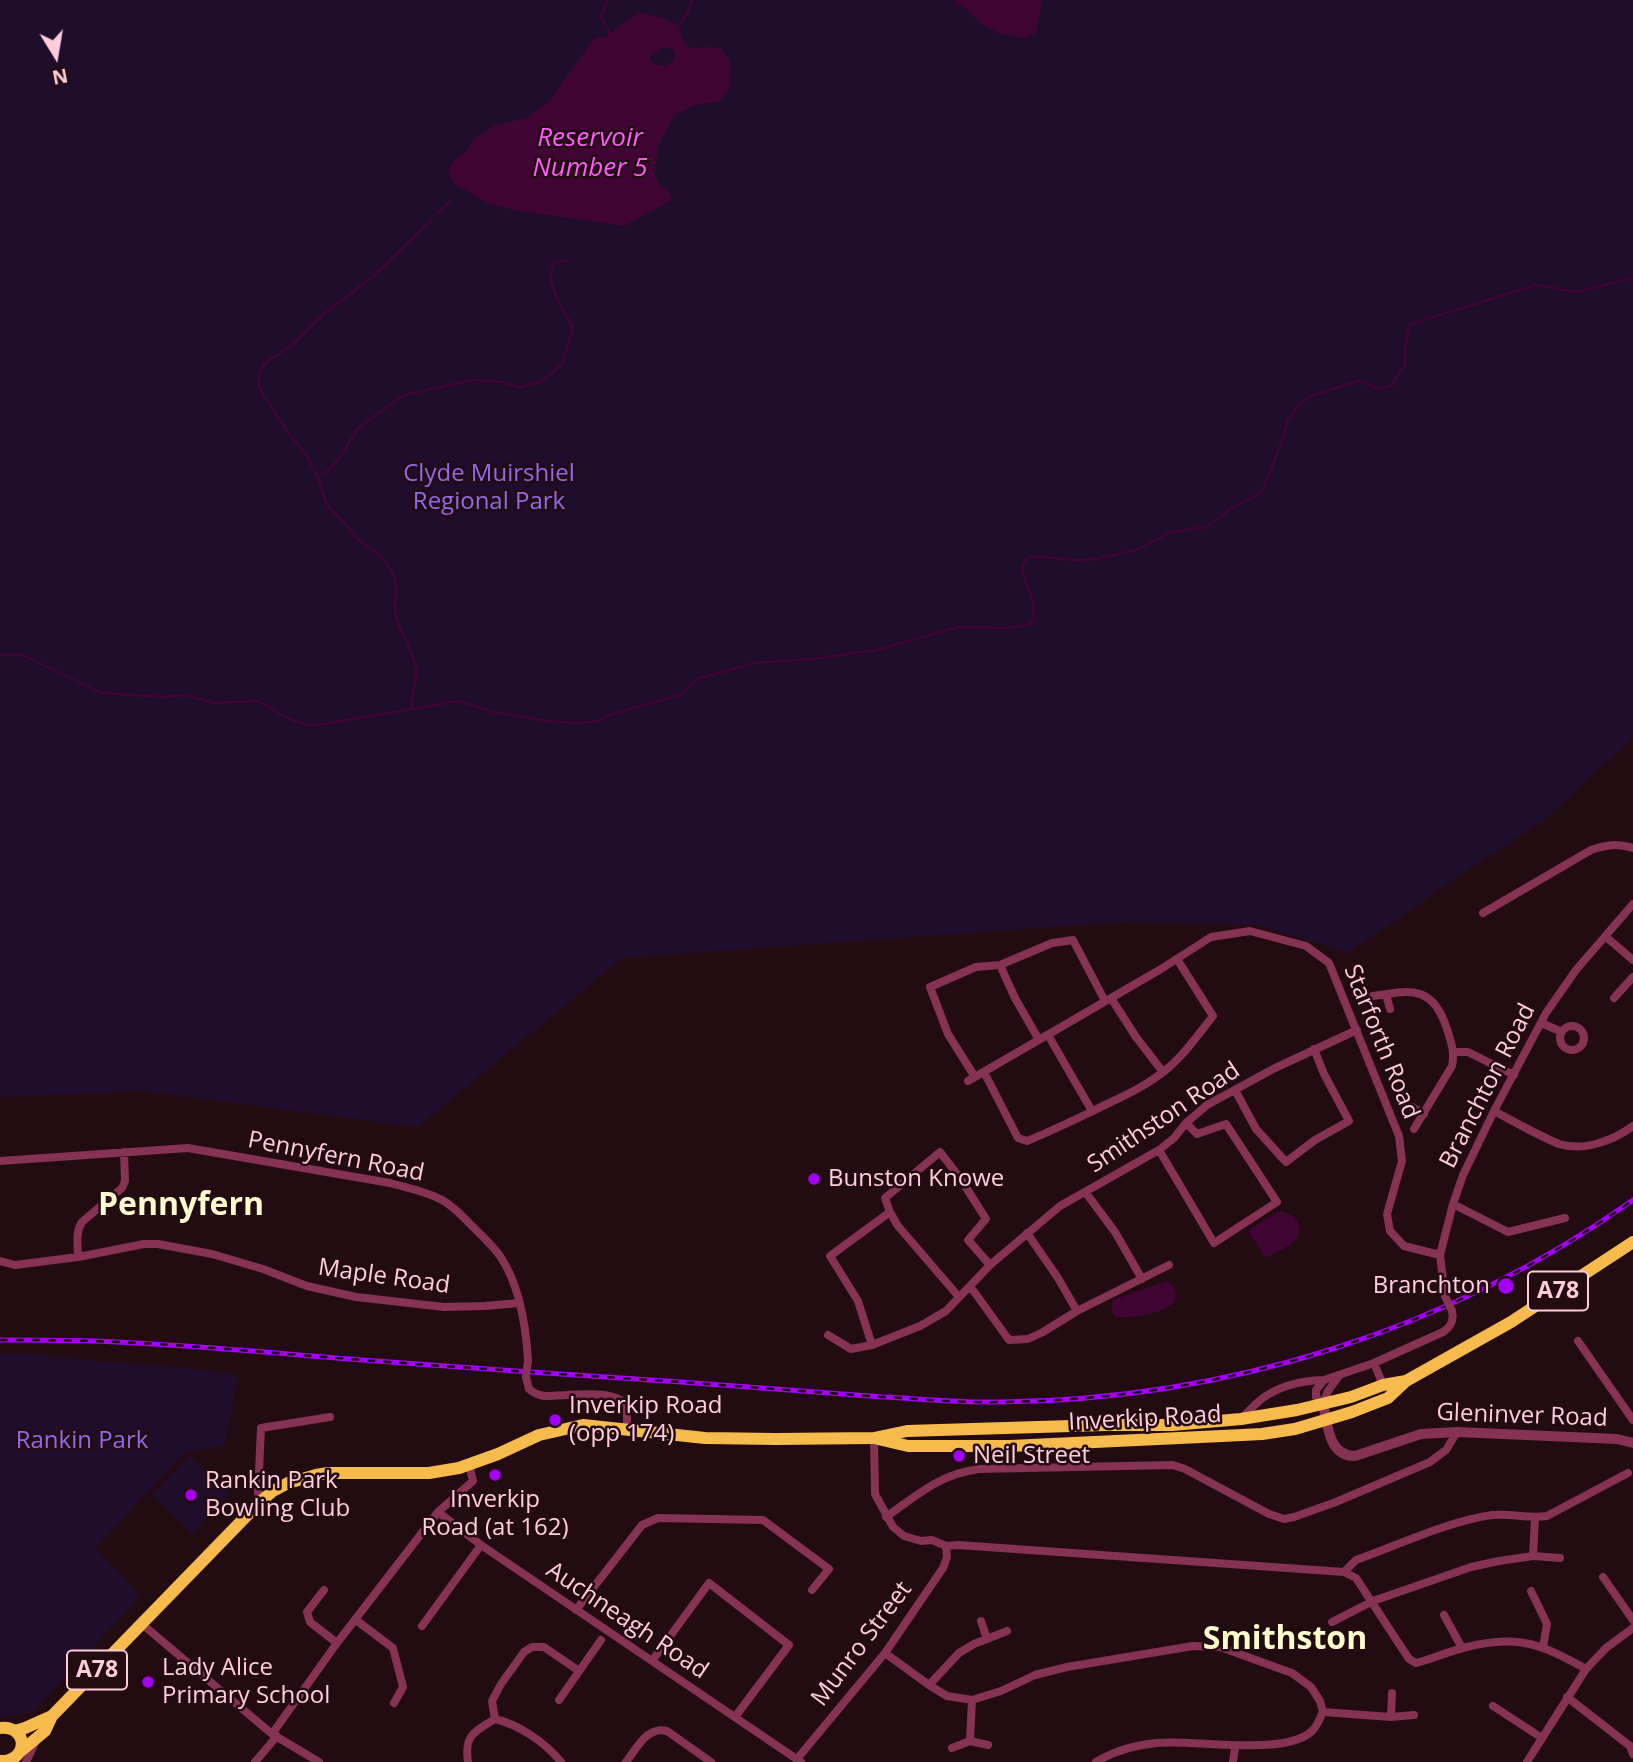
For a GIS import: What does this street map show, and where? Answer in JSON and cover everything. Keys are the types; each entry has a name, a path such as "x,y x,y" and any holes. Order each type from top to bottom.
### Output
{"highway":[{"name":"Inverkip Road","path":"874,1438 908,1446 933,1448 1262,1434 1295,1429 1388,1398 1406,1381 1511,1322 1633,1241"},
{"name":"Inverkip Road","path":"14,1759 45,1731 52,1716 261,1501 288,1483 316,1475 429,1473 469,1465 539,1435 583,1425 705,1438 874,1438 907,1431 1172,1425 1241,1419 1297,1410 1406,1381"},
{"name":"Inverkip Road","path":"15,1731 52,1716"},
{"path":"0,1728 6,1727 15,1731 22,1742 14,1759"}],"street":[{"path":"1483,913 1591,850 1620,844 1633,848"},
{"name":"Branchton Road","path":"1374,1363 1443,1332 1451,1324 1452,1311 1445,1296 1440,1255 1463,1175 1541,1023 1576,970 1633,904"},
{"name":"Starforth Road","path":"1000,965 976,967 930,987 948,1034 972,1079 1211,937 1250,931 1306,946 1329,963 1399,1136 1402,1161 1387,1214 1390,1231 1404,1246 1440,1255"},
{"path":"1605,936 1633,960"},
{"path":"1039,1040 1000,965 1052,943 1073,940 1108,999 1163,1072"},
{"path":"984,1072 1018,1138 1027,1141 1061,1128 1128,1095 1163,1072 1186,1051 1213,1016 1177,959"},
{"path":"1614,998 1633,977"},
{"path":"1367,997 1416,993 1428,997 1441,1011 1454,1052 1452,1066 1414,1129"},
{"path":"1386,994 1390,1009"},
{"path":"1541,1023 1562,1032"},
{"name":"Smithston Road","path":"828,1335 851,1349 872,1345 920,1326 946,1311 990,1265 1060,1206 1159,1150 1207,1105 1314,1049 1357,1030"},
{"path":"1048,1035 1092,1111"},
{"path":"1236,1090 1256,1129 1286,1162 1315,1140 1349,1121 1314,1049"},
{"path":"1454,1052 1468,1052 1514,1075"},
{"path":"1412,1107 1424,1114"},
{"path":"1494,1111 1561,1144 1577,1146 1608,1140 1633,1126"},
{"path":"1159,1150 1214,1244 1277,1202 1226,1124 1197,1134 1186,1123"},
{"name":"Pennyfern Road","path":"0,1161 188,1148 390,1183 441,1199 456,1209 489,1243 507,1267 526,1332 526,1377 529,1390 543,1397 611,1395 621,1399 627,1406 627,1430"},
{"path":"78,1257 77,1232 82,1222 122,1188 125,1181 124,1152"},
{"path":"959,1297 898,1226 885,1198 940,1152 986,1219 968,1240 990,1265"},
{"path":"1086,1193 1115,1232 1142,1279"},
{"path":"1453,1204 1508,1232 1565,1218"},
{"path":"872,1345 858,1301 830,1256 890,1212"},
{"path":"1027,1233 1077,1311"},
{"name":"Maple Road","path":"0,1261 15,1265 158,1244 212,1254 263,1269 306,1286 356,1297 444,1307 519,1303"},
{"path":"970,1286 1009,1340 1028,1339 1169,1265"},
{"path":"1578,1341 1629,1405 1633,1420"},
{"path":"1241,1419 1268,1394 1290,1385 1339,1376 1374,1363 1383,1385"},
{"path":"1324,1380 1316,1390 1316,1397 1323,1404 1328,1391 1339,1376"},
{"name":"Gleninver Road","path":"1323,1404 1335,1448 1347,1456 1355,1456 1421,1434 1457,1432 1616,1439 1633,1443"},
{"path":"261,1501 258,1493 261,1428 330,1417"},
{"path":"886,1517 931,1485 964,1471 1172,1465 1284,1519 1336,1502 1430,1462 1446,1450 1457,1432"},
{"path":"874,1438 875,1494 886,1517 904,1536 921,1541 932,1540 946,1546 1068,1551 1344,1572 1356,1578 1409,1659 1416,1663 1462,1648 1497,1641 1521,1642 1543,1647 1586,1669"},
{"path":"255,1762 337,1643 438,1513 473,1481 469,1465"},
{"path":"1344,1572 1356,1560 1464,1521 1494,1515 1535,1518 1547,1516 1628,1472"},
{"name":"Auchneagh Road","path":"438,1513 798,1761"},
{"path":"576,1610 642,1525 658,1518 763,1520 829,1569 812,1590"},
{"path":"1533,1556 1535,1518"},
{"path":"422,1626 481,1545"},
{"name":"Munro Street","path":"798,1761 885,1653 943,1568 947,1556 946,1546"},
{"path":"1332,1622 1373,1601 1471,1567 1533,1556 1560,1558"},
{"path":"1603,1577 1633,1620"},
{"path":"652,1661 709,1583 789,1645 735,1717"},
{"path":"324,1590 307,1612 308,1618 337,1643"},
{"path":"1531,1591 1548,1624 1543,1647"},
{"path":"1444,1615 1462,1648"},
{"path":"356,1620 393,1648 404,1687 394,1703"},
{"path":"981,1621 987,1639"},
{"path":"142,1624 274,1735 319,1762"},
{"path":"1527,1762 1586,1669 1606,1648 1633,1628"},
{"path":"929,1685 959,1653 1007,1631"},
{"path":"559,1700 601,1640"},
{"path":"885,1653 947,1696 972,1700 1001,1691 1035,1675 1057,1670 1193,1646 1220,1647 1292,1673 1311,1687 1323,1712 1313,1731 1300,1739 1282,1743 1235,1746 1159,1743 1131,1747 1096,1762"},
{"path":"495,1719 492,1701 524,1652 532,1647 544,1647 579,1671"},
{"path":"1391,1717 1392,1693"},
{"path":"1567,1697 1630,1746 1633,1754"},
{"path":"970,1741 972,1700"},
{"path":"1493,1706 1542,1738"},
{"path":"1323,1712 1414,1716"},
{"path":"468,1762 466,1750 473,1732 495,1719 509,1722 561,1762"},
{"path":"626,1762 643,1738 661,1730 667,1731 711,1762"},
{"path":"952,1748 970,1741 988,1745"},
{"path":"1233,1762 1235,1746"}],"green space":[{"name":"Clyde Muirshiel Regional Park","path":"0,0 1633,0 1633,737 1545,820 1349,953 1258,925 1117,922 622,958 418,1127 143,1091 0,1097"},
{"name":"Rankin Park","path":"20,1353 238,1375 225,1446 184,1453 95,1549 140,1595 33,1712 0,1717 0,1354"},
{"name":"Rankin Park Bowling Club","path":"190,1456 230,1495 192,1534 152,1495"}],"water":[{"path":"952,0 1042,0 1036,33 1025,38 998,33 979,22 966,8"},
{"name":"Reservoir Number 5","path":"640,13 661,17 678,26 682,39 691,48 722,49 730,62 729,90 720,101 695,105 675,115 658,146 654,176 670,193 672,200 624,226 490,204 453,183 448,174 450,164 474,139 496,125 527,118 550,100 593,40 604,38","holes":["662,48 671,48 676,54 672,62 665,66 654,64 650,60 650,57"]},
{"path":"1279,1211 1296,1220 1300,1229 1290,1245 1266,1258 1248,1231"},
{"path":"1166,1281 1174,1287 1176,1293 1175,1300 1170,1305 1142,1316 1115,1317 1113,1300"}],"waterway":[{"path":"608,0 601,17 610,33"},
{"path":"678,26 688,13 692,0"},
{"path":"437,214 451,201"},
{"path":"412,708 416,669 396,615 396,583 392,571 326,503 319,480 306,454 287,431 258,386 264,364 292,345 325,313 371,278 431,221"},
{"path":"318,476 328,471 338,460 359,427 404,395 472,380 502,382 519,387 540,382 562,365 573,327 559,303 550,278 554,263 566,260"},
{"path":"0,655 23,655 101,693 163,697 186,695 214,703 258,701 292,720 308,725 459,701 494,712 576,723 598,721 609,715 680,695 697,679 755,663 812,659 876,650 959,627 1009,628 1030,624 1034,620 1033,603 1022,570 1029,557 1097,559 1140,549 1170,532 1207,527 1230,509 1262,492 1288,421 1299,404 1313,395 1359,381 1381,389 1392,385 1405,365 1405,348 1411,324 1536,285 1576,292 1633,278"}],"railway":[{"path":"0,1340 160,1344 942,1401 1000,1402 1084,1398 1168,1388 1251,1371 1332,1349 1412,1321 1489,1286 1562,1246 1633,1200"}],"place":[{"name":"Bunston Knowe","path":"814,1179"},
{"name":"Branchton","path":"1506,1286"},
{"name":"Inverkip Road (opp 174)","path":"555,1420"},
{"name":"Neil Street","path":"959,1456"},
{"name":"Inverkip Road (at 162)","path":"495,1475"},
{"name":"Rankin Park Bowling Club","path":"191,1495"},
{"name":"Lady Alice Primary School","path":"148,1682"}],"district":[{"name":"Pennyfern","path":"181,1206"},
{"name":"Smithston","path":"1285,1640"}]}
